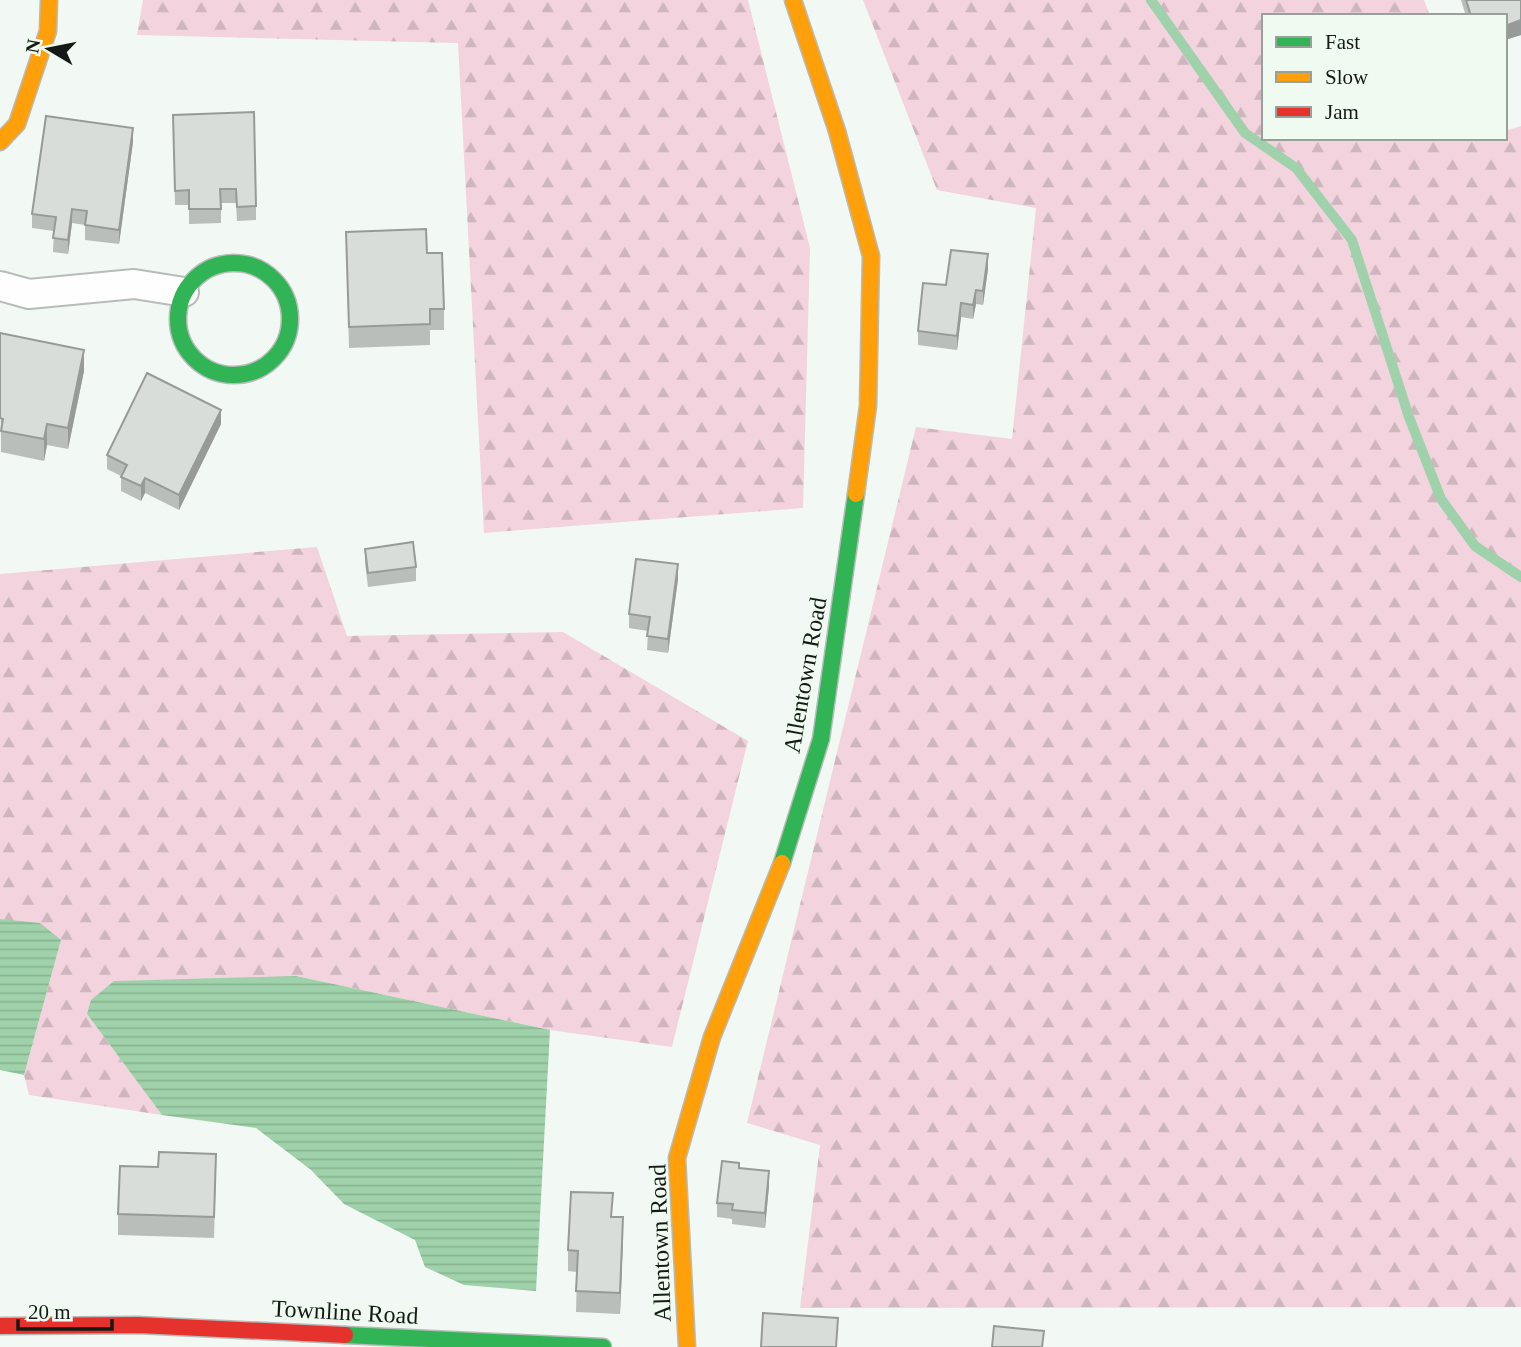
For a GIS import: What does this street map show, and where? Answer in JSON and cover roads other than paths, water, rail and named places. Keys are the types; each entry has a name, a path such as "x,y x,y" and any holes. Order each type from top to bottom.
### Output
{"street":[{"path":"0,142 17,124 47,31 49,0"},
{"name":"Allentown Road","path":"687,1347 677,1158 712,1037 780,870 821,739 868,406 871,256 837,131 793,0"},
{"path":"231,262 251,264 268,273 281,287 289,305 291,324 286,343 275,359 260,370 243,376 225,376 208,370 189,352 178,328 178,309 184,292 196,277 212,266 231,262"},
{"path":"0,286 29,294 134,284 184,292"},
{"name":"Townline Road","path":"0,1326 138,1325 603,1347"}],"waterway":[{"path":"1151,0 1245,133 1296,168 1352,240 1409,417 1441,499 1475,546 1521,577"}]}
